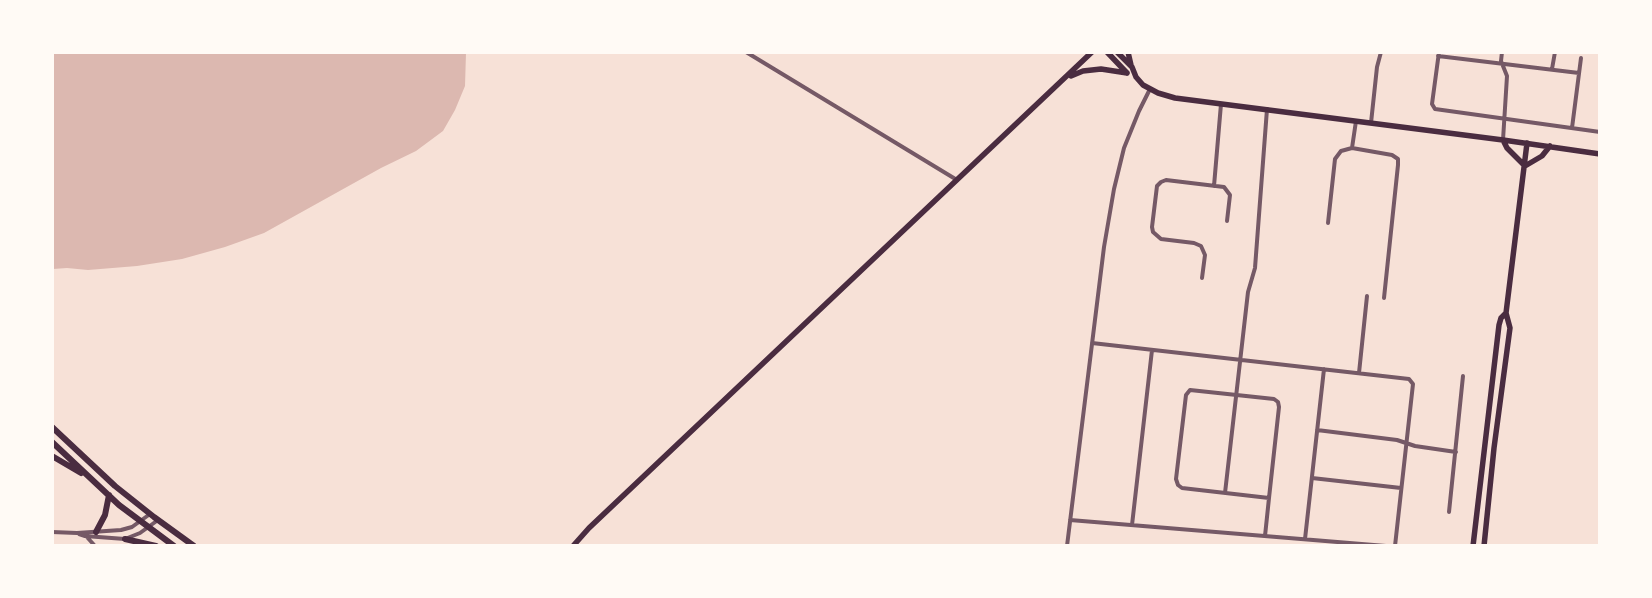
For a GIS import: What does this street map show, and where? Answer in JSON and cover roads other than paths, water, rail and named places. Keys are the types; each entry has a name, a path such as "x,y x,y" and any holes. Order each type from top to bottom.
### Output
{"main road":[{"path":"573,546 589,528 1092,52"},
{"path":"1107,52 1127,73"},
{"path":"1117,52 1132,67"},
{"path":"1128,52 1136,77"},
{"path":"1066,78 1083,71 1101,69 1127,73 1136,77 1150,89 1175,98 1600,154"},
{"path":"1503,140 1507,148 1525,166"},
{"path":"1484,546 1494,448 1510,328 1506,313 1527,143"},
{"path":"1525,166 1542,156 1550,146"},
{"path":"1473,546 1499,325 1506,313"},
{"path":"52,427 115,486 194,546"},
{"path":"52,442 109,495 174,546"},
{"path":"52,456 90,478"},
{"path":"96,532 107,510 109,495"},
{"path":"125,539 153,545"}],"street":[{"path":"746,52 957,180"},
{"path":"1371,123 1377,67 1382,52"},
{"path":"1502,52 1502,64 1506,76 1503,140"},
{"path":"1552,69 1555,52"},
{"path":"1579,72 1502,64 1439,54 1432,104 1436,110 1600,132"},
{"path":"1572,128 1581,58"},
{"path":"1067,546 1104,247 1117,174 1134,123 1150,89"},
{"path":"1214,186 1221,104"},
{"path":"1225,493 1248,292 1256,268 1267,109"},
{"path":"1352,148 1356,121"},
{"path":"1328,223 1336,156 1344,149 1352,148 1392,155 1398,159 1384,298"},
{"path":"1202,278 1205,255 1201,246 1194,243 1161,239 1153,232 1156,189 1159,184 1166,180 1224,187 1229,193 1227,221"},
{"path":"1359,373 1367,296"},
{"path":"1092,343 1408,378 1411,380 1413,384 1395,546"},
{"path":"1132,525 1152,350"},
{"path":"1305,539 1324,370"},
{"path":"1450,512 1463,376"},
{"path":"1266,536 1270,498 1279,404 1274,399 1194,389 1188,391 1176,481 1180,487 1270,498"},
{"path":"1317,430 1397,440 1456,452"},
{"path":"1312,478 1401,488"},
{"path":"77,534 122,530 141,521 150,514"},
{"path":"52,532 125,539 140,533 158,520"},
{"path":"1070,520 1386,546"},
{"path":"85,536 94,546"}]}
